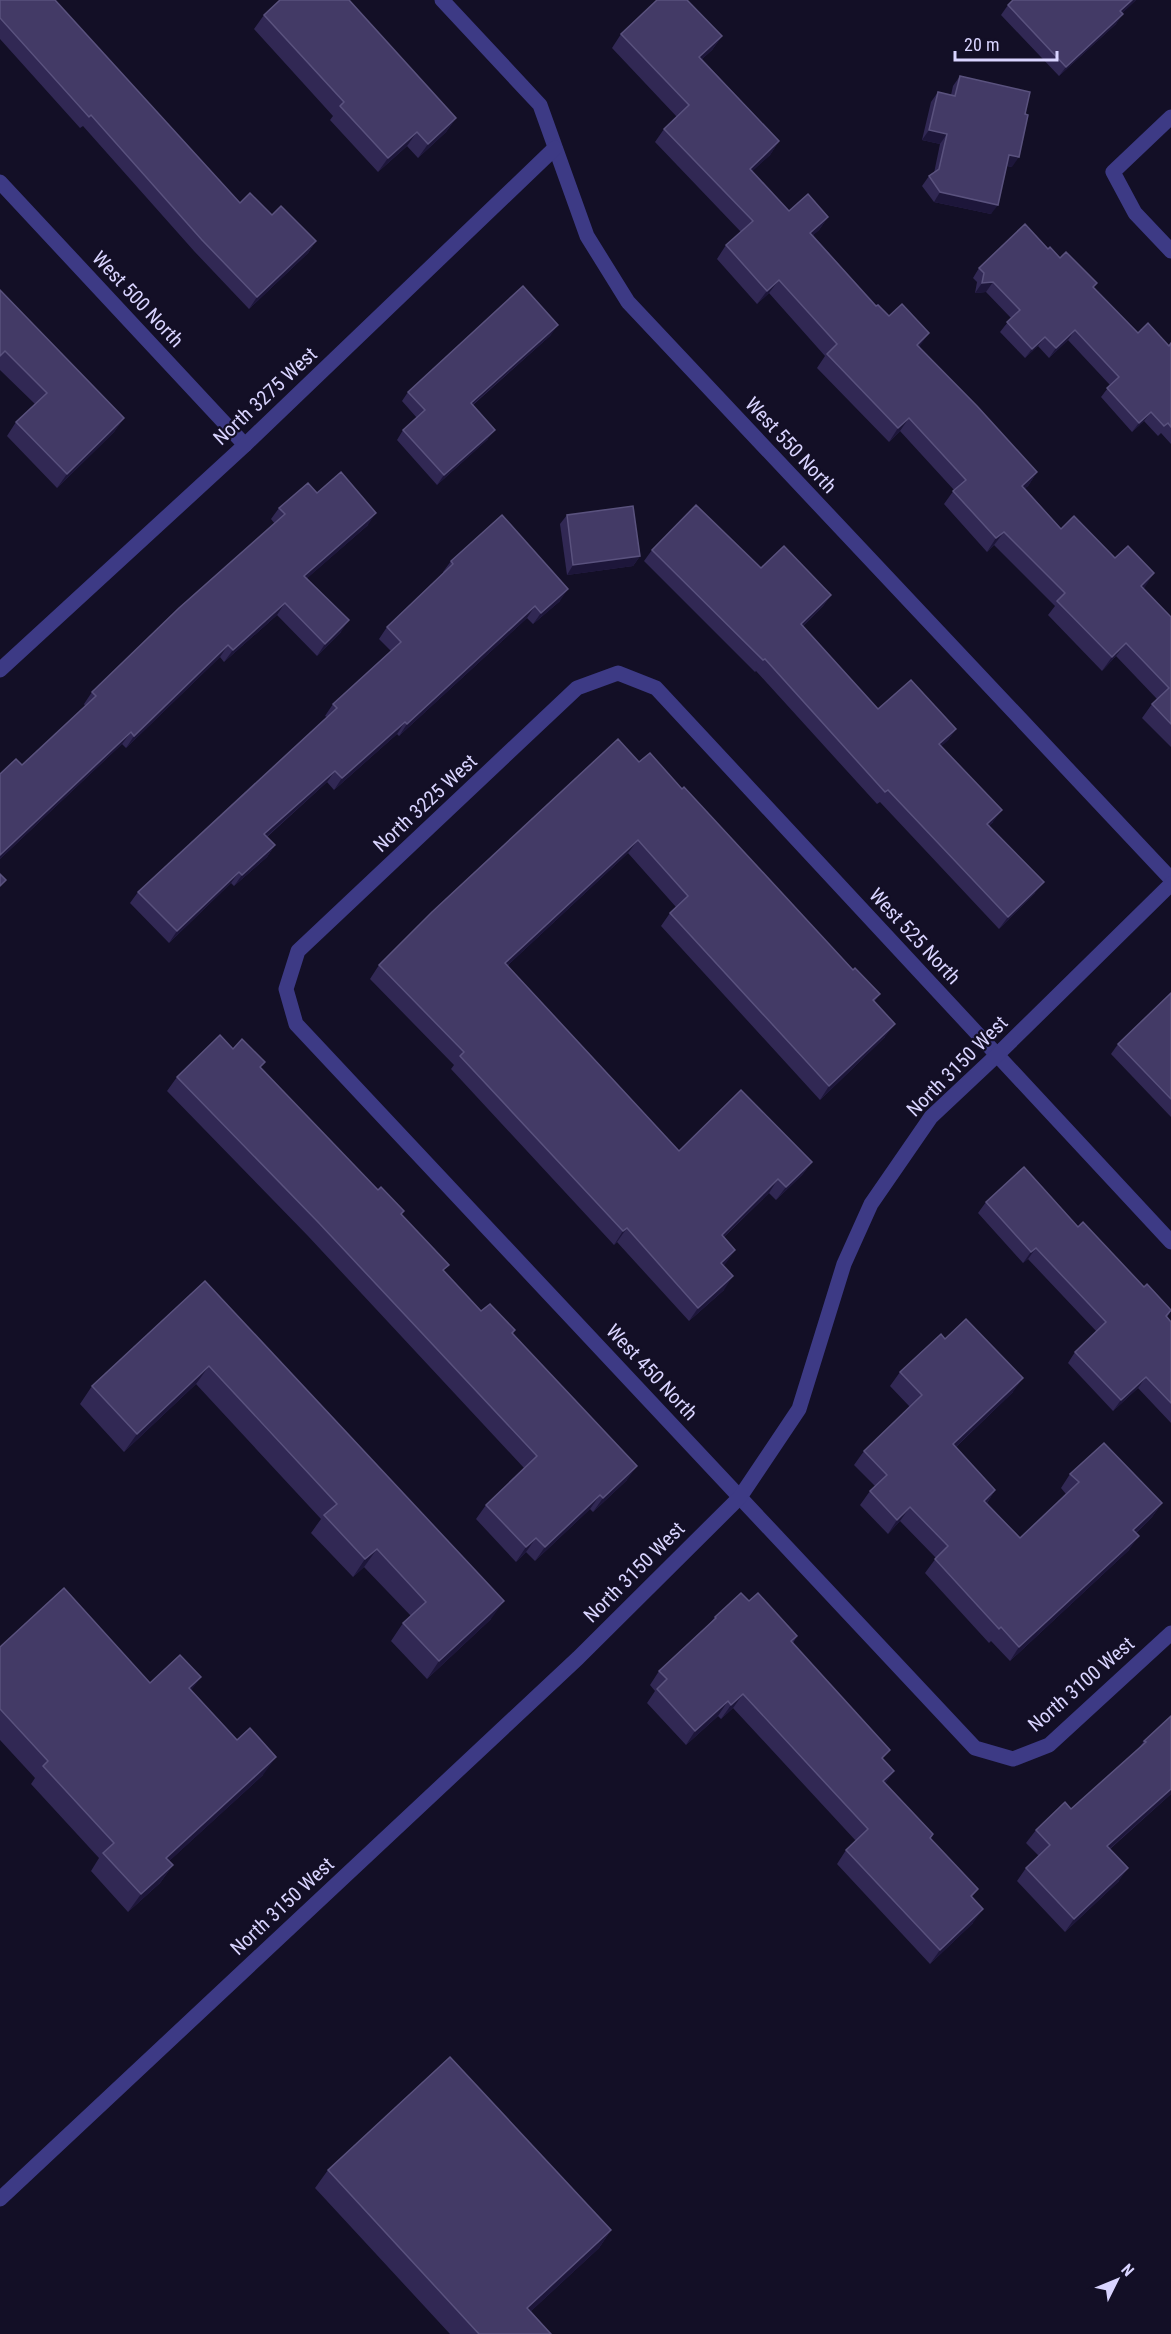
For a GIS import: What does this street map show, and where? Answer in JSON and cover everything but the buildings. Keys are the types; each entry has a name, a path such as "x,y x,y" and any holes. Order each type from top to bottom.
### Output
{"street":[{"name":"West 550 North","path":"442,0 540,105 586,236 628,302 1171,879"},
{"path":"1171,117 1113,172 1136,213 1171,251"},
{"name":"North 3275 West","path":"0,670 244,445 555,148"},
{"name":"West 500 North","path":"0,182 244,445"},
{"name":"North 3225 West","path":"286,989 298,951 577,688 618,673"},
{"name":"West 525 North","path":"618,673 656,688 1171,1242"},
{"name":"North 3150 West","path":"0,2199 578,1658 740,1497 799,1409 844,1264 871,1204 931,1117 1171,884"},
{"name":"West 450 North","path":"286,989 296,1024 975,1748 1013,1759"},
{"name":"North 3100 West","path":"1013,1759 1049,1745 1171,1633"}]}
